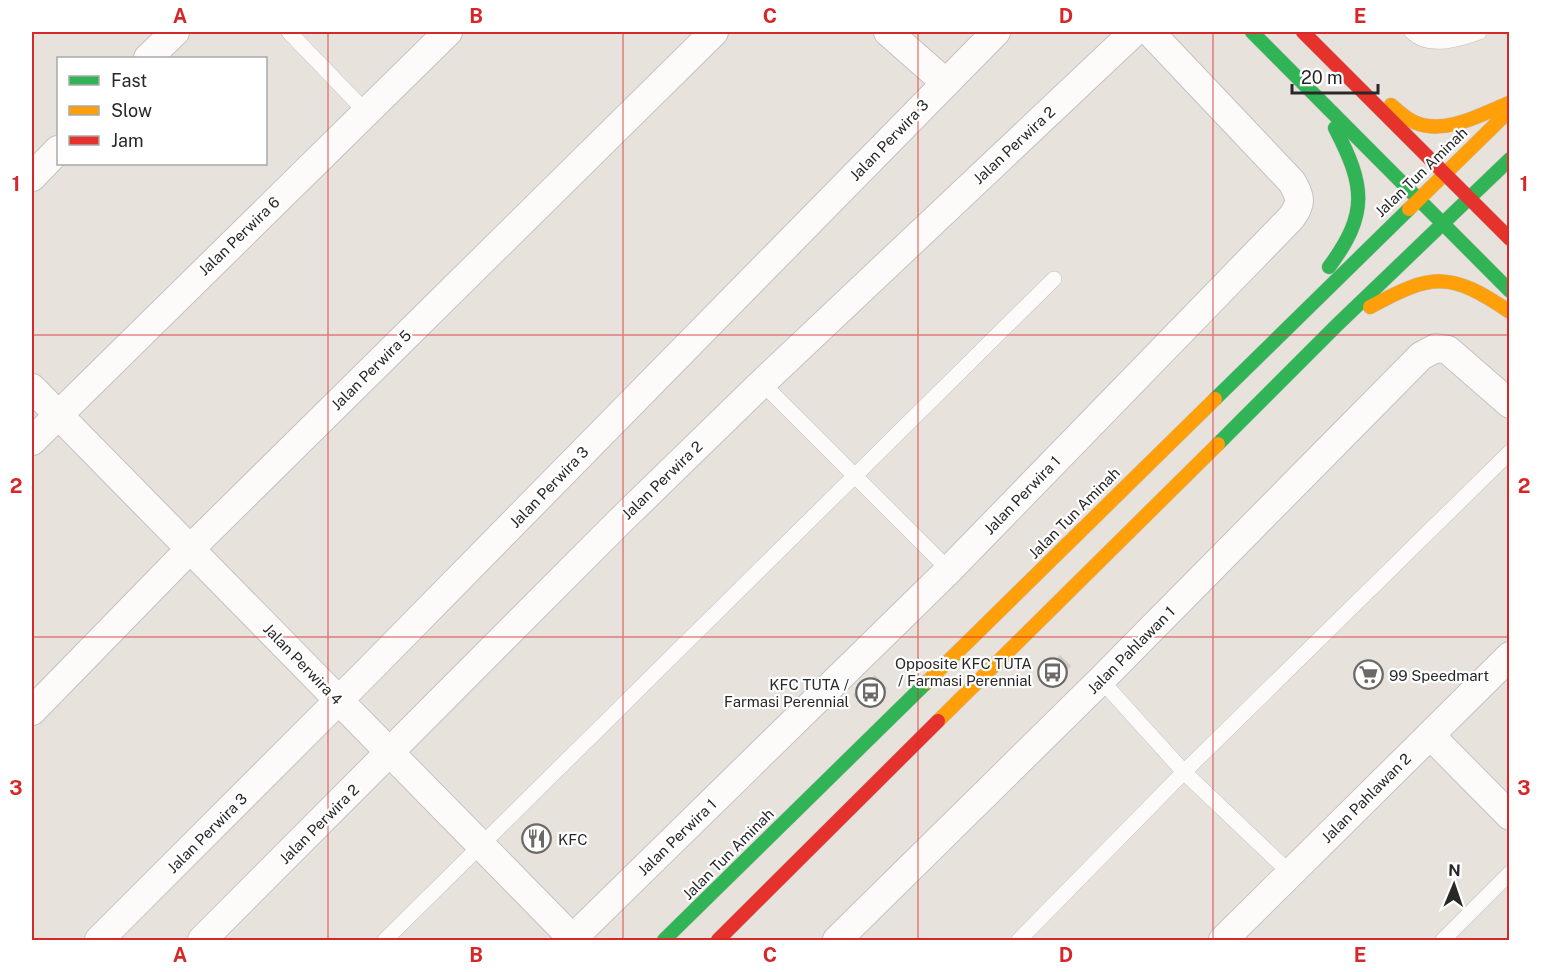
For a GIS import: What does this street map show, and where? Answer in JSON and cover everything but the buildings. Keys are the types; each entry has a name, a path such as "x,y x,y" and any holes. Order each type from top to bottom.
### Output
{"main road":[{"path":"1252,32 1295,78 1509,291"},
{"path":"1303,32 1509,239"},
{"path":"1328,56 1415,123 1442,126 1461,122 1509,103"},
{"path":"1295,78 1334,126 1353,162 1360,196 1352,232 1297,316"},
{"name":"Jalan Tun Aminah","path":"664,940 1509,110"},
{"path":"718,940 1337,325 1509,159"},
{"path":"1337,325 1414,284 1431,279 1473,287 1509,312"}],"street":[{"path":"149,57 175,32"},
{"name":"Jalan Perwira 6","path":"32,441 448,32"},
{"name":"Jalan Perwira 5","path":"32,711 190,549 714,32"},
{"name":"Jalan Perwira 3","path":"99,940 339,701 996,32"},
{"name":"Jalan Perwira 2","path":"202,940 618,523 762,383 1150,33"},
{"name":"Jalan Perwira 1","path":"573,940 949,570 1292,218 1299,207 1300,196 1292,182 1150,33"},
{"path":"900,35 946,82"},
{"path":"32,177 57,151"},
{"name":"Jalan Pahlawan 1","path":"837,940 1101,680 1421,356 1436,348 1448,350 1509,404"},
{"name":"Jalan Perwira 4","path":"32,388 573,940"},
{"name":"Jalan Pahlawan 2","path":"1222,940 1509,656"},
{"path":"1430,735 1509,816"}],"lane":[{"path":"289,32 366,112"},
{"path":"1412,32 1416,36 1444,42 1479,32"},
{"path":"386,940 1054,279"},
{"path":"762,383 949,570"},
{"path":"1019,940 1184,772 1509,452"},
{"path":"1101,680 1184,772 1290,873"},
{"path":"1443,940 1509,873"}],"traffic: fast":[{"path":"1252,32 1510,291"},
{"path":"1329,267 1351,231 1358,199 1357,183 1352,167 1335,128"},
{"path":"1218,444 1337,325 1510,159"},
{"path":"1215,399 1409,209"},
{"path":"664,940 927,682"}],"traffic: slow":[{"path":"1391,105 1414,122 1426,126 1438,126 1463,122 1509,103"},
{"path":"1409,209 1510,110"},
{"path":"1370,307 1410,288 1441,281 1456,283 1472,289 1510,312"},
{"path":"927,682 1215,399"},
{"path":"938,721 1218,444"}],"traffic: jam":[{"path":"1303,32 1510,239"},
{"path":"718,940 938,721"}],"place":[{"name":"Opposite KFC TUTA / Farmasi Perennial","path":"1053,672"},
{"name":"99 Speedmart","path":"1368,675"},
{"name":"KFC TUTA / Farmasi Perennial","path":"870,693"},
{"name":"KFC","path":"537,839"}]}
